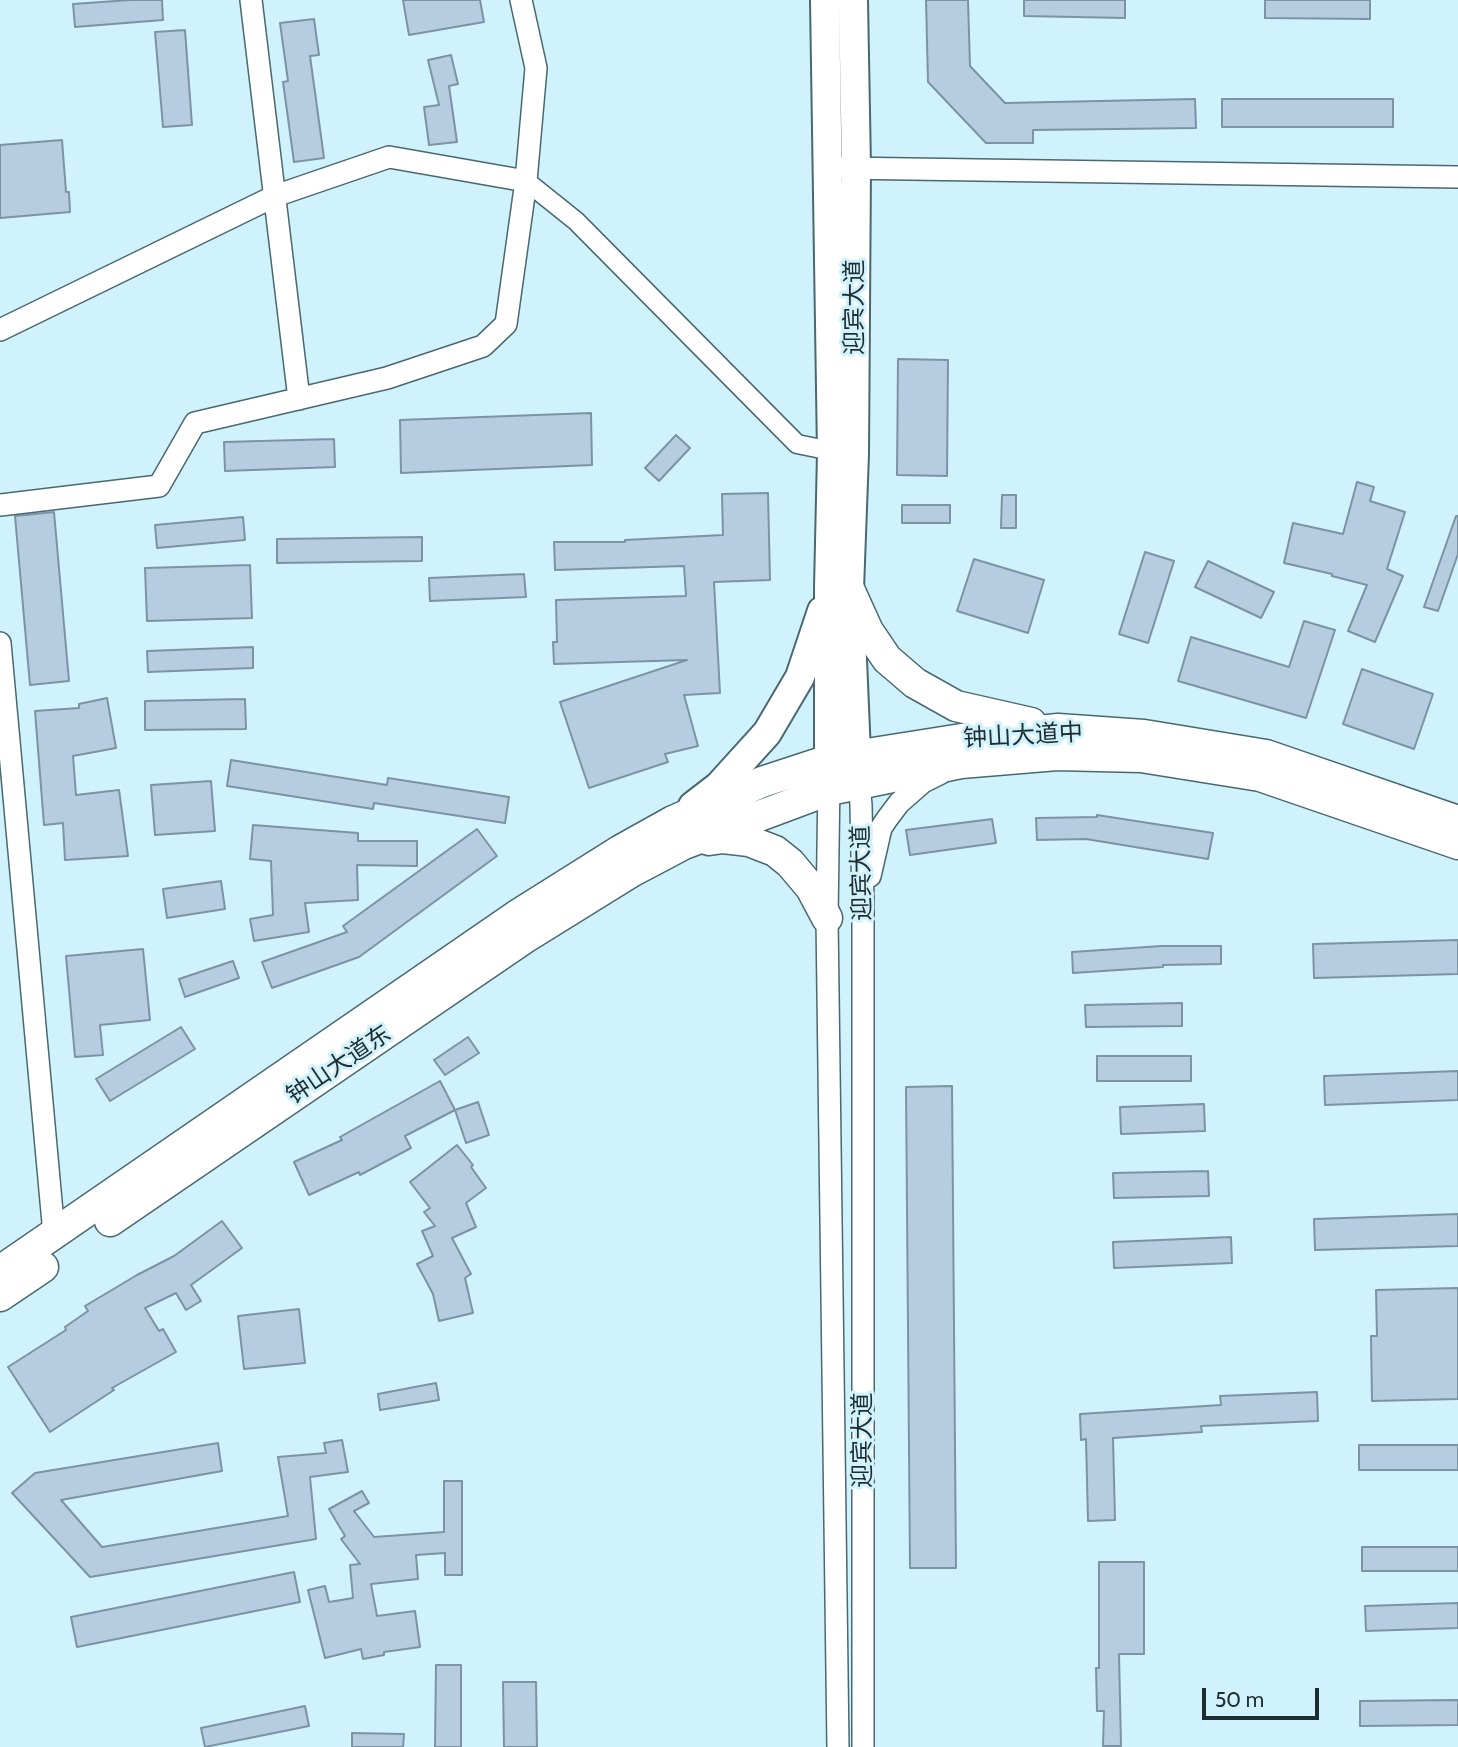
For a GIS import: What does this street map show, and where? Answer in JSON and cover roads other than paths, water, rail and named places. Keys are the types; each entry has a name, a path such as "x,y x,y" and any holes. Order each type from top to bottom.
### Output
{"highway":[{"path":"839,589 887,659 915,682 956,706 1058,729"},
{"name":"钟山大道中","path":"678,833 762,782 842,757 968,738 1058,729 1144,735 1266,755 1458,821"},
{"name":"钟山大道中","path":"678,833 892,775 961,763 1057,755 1141,757 1260,776 1458,844"},
{"path":"678,833 748,841 775,851 790,863 811,888 827,918"},
{"name":"钟山大道东","path":"0,1271 516,916 621,849 678,833"},
{"name":"钟山大道东","path":"0,1296 523,939 631,872 678,833"}],"main road":[{"name":"迎宾大道","path":"825,0 827,170 843,453"},
{"name":"迎宾大道","path":"842,757 839,589 856,167 853,0"},
{"path":"678,833 767,733 800,677 839,589"}],"street":[{"path":"251,0 299,399"},
{"path":"0,505 159,486 195,423 387,378 483,346 506,324 526,181 536,68 521,0"},
{"path":"0,330 275,196 389,157 526,181 576,221 797,444 843,453"},
{"path":"827,170 856,167 1458,177"},
{"path":"0,643 54,1234"},
{"name":"迎宾大道","path":"842,757 859,785 863,905 863,1747"},
{"name":"迎宾大道","path":"838,1747 827,918 829,790 842,757"},
{"path":"863,905 881,828 887,819 899,803 923,782 961,763"}]}
